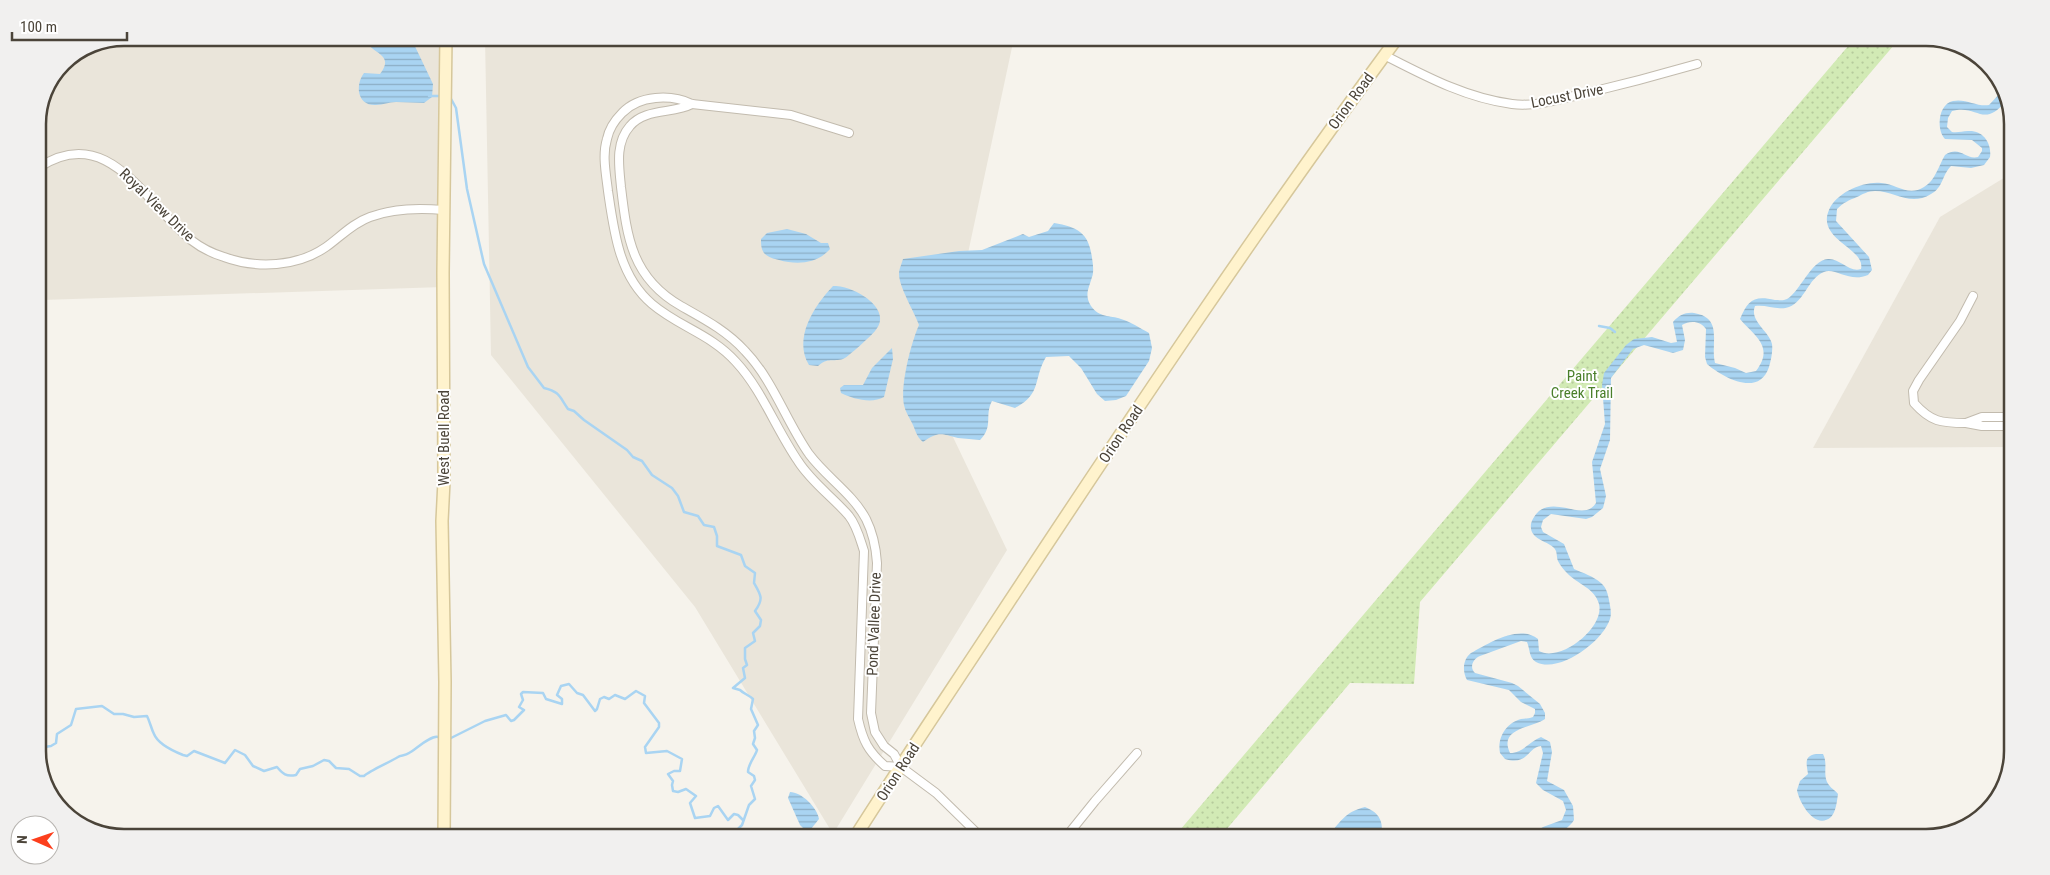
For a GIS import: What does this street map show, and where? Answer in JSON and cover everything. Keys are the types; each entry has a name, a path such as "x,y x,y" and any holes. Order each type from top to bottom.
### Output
{"main road":[{"name":"West Buell Road","path":"444,829 445,682 442,521 444,481 446,46"},
{"name":"Orion Road","path":"861,829 1060,524 1231,270 1391,46"}],"street":[{"name":"Locust Drive","path":"1384,55 1436,82 1479,97 1511,104 1532,105 1610,88 1697,64"},
{"name":"Pond Vallee Drive","path":"849,133 791,115 692,104 680,98 645,100 634,104 616,120 608,135 604,153 612,222 618,249 624,266 642,294 653,305 723,349 738,364 752,383 783,437 811,479 850,517 860,538 864,558 858,719 863,739 874,756 885,766 901,767"},
{"name":"Pond Vallee Drive","path":"692,104 682,110 654,112 645,116 630,125 623,135 619,149 619,168 625,220 633,251 652,284 661,294 731,337 748,354 762,373 794,430 820,468 853,500 866,520 875,544 876,558 871,713 875,732 884,746 894,754 901,767"},
{"name":"Royal View Drive","path":"46,162 76,154 91,154 110,162 127,174 192,241 224,257 255,265 271,265 310,256 323,249 350,228 368,218 386,212 420,208 444,210"},
{"path":"612,222 625,220"},
{"path":"1973,296 1960,321 1918,380 1913,391 1914,403 1930,419 1945,423 2004,426"},
{"path":"723,349 731,337"},
{"path":"1966,423 1982,417 2004,417"},
{"path":"783,437 794,430"},
{"name":"Pond Vallee Drive","path":"864,558 876,558"},
{"name":"Pond Vallee Drive","path":"859,690 872,690"},
{"path":"866,745 878,736"},
{"path":"1073,829 1103,790 1137,753"},
{"path":"901,767 936,793 972,829"}],"shaded area":[{"path":"124,46 445,46 443,287 46,300 46,119 54,90 62,77 85,57 99,50"},
{"path":"485,46 1012,46 961,286 942,414 1007,550 836,829 830,829 695,607 491,355"},
{"path":"2004,178 2004,447 1813,448 1940,217"}],"green space":[{"name":"Paint Creek Trail","path":"1848,46 1893,46 1420,602 1414,684 1350,683 1227,829 1181,829"}],"water":[{"path":"369,46 415,46 433,84 432,97 424,103 396,102 376,105 365,102 361,98 359,89 361,78 364,73 380,74 385,62 381,54"},
{"path":"1998,95 2001,106 1992,113 1986,115 1968,110 1952,111 1948,118 1947,127 1952,132 1973,131 1985,138 1990,147 1990,157 1984,165 1971,168 1951,166 1938,188 1923,198 1909,199 1872,191 1849,201 1837,209 1836,221 1869,257 1872,270 1868,275 1855,277 1833,271 1824,272 1814,279 1799,300 1789,307 1755,306 1754,311 1757,321 1772,344 1772,356 1764,376 1757,381 1749,383 1740,382 1731,379 1707,364 1705,357 1706,329 1701,324 1692,322 1682,325 1685,340 1683,350 1673,353 1644,345 1633,349 1611,378 1610,440 1600,469 1606,496 1603,508 1592,517 1586,519 1551,514 1543,520 1541,527 1543,532 1564,544 1574,569 1595,578 1604,586 1611,612 1606,628 1599,637 1579,653 1557,663 1546,664 1536,662 1531,656 1527,642 1521,641 1478,657 1472,666 1475,673 1518,686 1540,704 1545,713 1545,719 1512,734 1508,745 1510,753 1523,749 1541,737 1550,742 1552,752 1547,781 1564,790 1573,806 1574,820 1565,829 1540,829 1562,820 1566,810 1563,801 1543,790 1536,783 1543,753 1541,746 1533,749 1519,760 1505,759 1500,753 1499,747 1501,737 1507,728 1516,721 1533,717 1535,709 1521,702 1509,690 1467,680 1464,673 1464,665 1466,658 1471,653 1495,640 1513,634 1522,633 1538,639 1539,651 1548,653 1558,652 1569,648 1579,641 1595,623 1599,613 1599,604 1594,594 1571,577 1558,561 1555,549 1532,533 1531,524 1538,512 1546,507 1585,510 1591,508 1596,503 1592,462 1605,424 1602,385 1604,373 1626,345 1634,339 1652,337 1671,343 1677,342 1673,322 1680,316 1691,313 1703,316 1713,326 1715,363 1746,373 1756,371 1761,362 1763,348 1756,336 1740,319 1749,303 1762,298 1787,299 1816,265 1828,259 1837,261 1852,269 1861,269 1861,262 1856,255 1829,229 1827,220 1829,210 1838,198 1858,186 1874,183 1887,184 1913,191 1918,190 1931,181 1945,155 1950,152 1959,152 1969,157 1978,157 1982,148 1972,140 1945,139 1940,130 1940,118 1944,107 1953,101 1958,100 1989,105"},
{"path":"1054,223 1076,229 1085,237 1090,249 1093,268 1088,292 1091,306 1098,313 1125,320 1149,333 1152,348 1149,361 1126,396 1116,400 1105,401 1097,394 1081,368 1069,356 1046,357 1036,386 1024,403 1015,408 992,401 987,430 980,440 940,434 923,442 917,435 906,412 903,397 907,365 919,325 900,279 899,272 903,259 959,251 982,250 1023,234 1029,237 1048,231"},
{"path":"787,229 806,234 821,243 828,243 830,249 819,258 800,263 786,262 766,255 762,249 761,239 767,233"},
{"path":"833,286 851,290 869,300 876,307 880,315 880,323 873,333 845,358 828,361 818,366 809,365 803,344 808,323 819,303"},
{"path":"892,348 893,359 884,397 874,400 862,400 841,393 840,388 844,385 863,385 872,368"},
{"path":"1816,754 1823,754 1827,782 1838,794 1834,812 1831,817 1825,820 1814,818 1804,808 1797,790 1800,781 1808,774 1807,759"},
{"path":"790,792 803,797 818,814 819,819 811,829 804,829 800,825 788,798"},
{"path":"1365,807 1374,812 1380,819 1382,829 1334,829 1347,815"}],"waterway":[{"path":"429,96 439,96"},
{"path":"450,97 456,108 467,189 484,264 528,367 544,388 556,393 568,409 574,411 627,450 633,457 642,461 652,475 672,488 678,496 684,512 698,516 704,525 714,527 717,536 717,546 741,555 745,566 755,573 754,583 760,597 760,603 755,611 761,620 760,626 753,633 755,641 745,648 747,665 743,668 745,678 733,688 740,690 753,699 751,709 758,725 754,731 755,738 753,744 757,750 748,772 754,776 755,780 751,786 755,799 749,805 742,825 738,829"},
{"path":"1599,326 1610,328 1615,332"},
{"path":"451,738 485,721 506,715 511,721 514,720 524,710 519,707 523,700 521,694 523,692 543,693 546,699 562,704 562,699 557,695 561,686 569,684 577,693 583,695 595,711 600,699 604,697 609,699 615,695 625,699 636,691 645,696 644,703 659,723 659,727 645,747 646,753 667,751 682,759 680,771 668,774 673,781 673,791 678,792 686,789 696,796 690,803 695,818 710,816 714,808 718,806 728,820 734,814 743,820"},
{"path":"46,747 56,743 57,734 71,725 76,709 102,706 114,714 134,717 147,716 156,738 162,744 183,755 187,756 194,751 225,763 235,750 245,755 253,766 264,771 277,767 283,773 290,776 296,775 300,769 313,766 324,760 329,761 336,768 349,769 360,776 364,776 399,756 408,754 428,740 438,737"}]}
